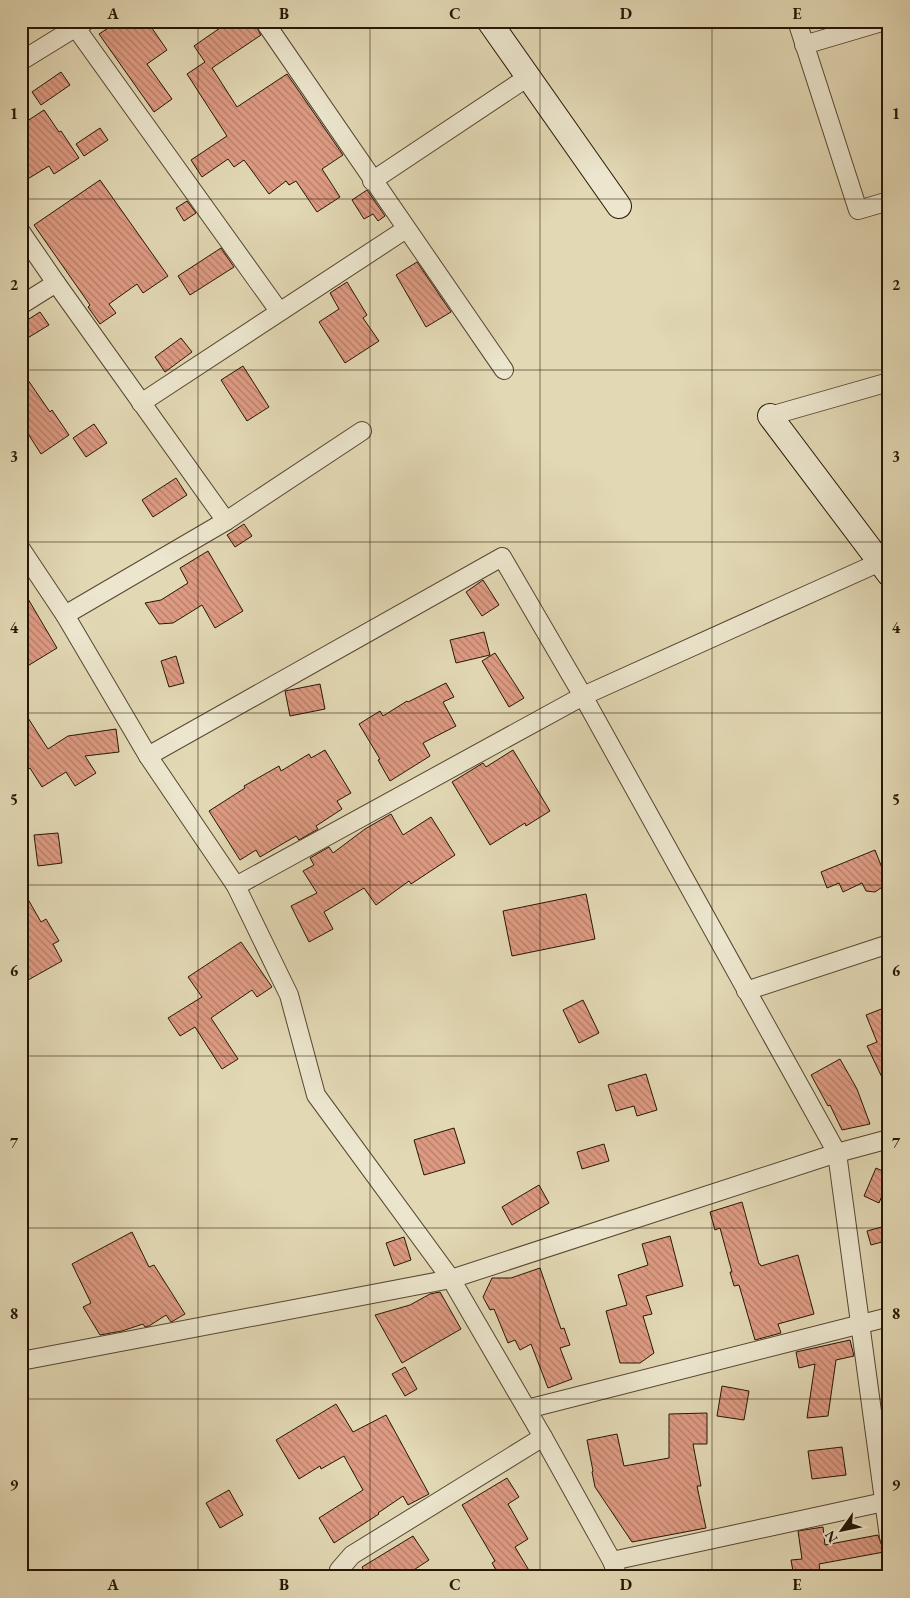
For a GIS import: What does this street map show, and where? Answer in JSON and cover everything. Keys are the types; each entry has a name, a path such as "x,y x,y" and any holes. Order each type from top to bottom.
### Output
{"street":[{"path":"264,21 504,370"},
{"path":"489,21 619,206"},
{"path":"797,21 858,210 889,201"},
{"path":"804,45 886,21"},
{"path":"21,62 81,25 280,311"},
{"path":"372,180 528,77"},
{"path":"141,403 406,228"},
{"path":"21,232 226,521"},
{"path":"21,305 56,283"},
{"path":"236,886 583,696 886,565 770,416 889,382"},
{"path":"65,615 226,521 362,431"},
{"path":"21,548 65,615 148,756 236,886 289,995 316,1095 451,1279 544,1438 615,1569 884,1502"},
{"path":"148,756 502,557 583,696 837,1153 889,1537"},
{"path":"746,991 889,944"},
{"path":"23,1358 451,1279 837,1153 889,1139"},
{"path":"527,1409 889,1317"},
{"path":"341,1577 339,1570 352,1555 544,1438"}],"building":[{"path":"119,21 147,21 167,50 147,64 172,99 154,112 99,34"},
{"path":"230,21 253,21 261,35 212,68 237,107 287,74 343,155 322,169 340,197 317,212 296,181 289,185 286,181 269,194 244,160 234,167 228,159 202,177 191,160 227,136 187,74 205,62 194,46"},
{"path":"61,72 70,85 41,105 32,92"},
{"path":"44,110 79,158 54,174 49,166 21,183 21,125"},
{"path":"100,128 108,140 84,156 76,144"},
{"path":"100,180 168,276 143,293 137,284 109,304 116,313 100,324 88,307 90,305 34,225"},
{"path":"367,190 385,216 378,221 373,214 364,219 352,200"},
{"path":"187,201 196,213 184,221 176,208"},
{"path":"221,248 234,267 190,295 178,276"},
{"path":"417,262 451,312 426,327 396,275"},
{"path":"347,282 367,315 363,318 379,341 345,363 319,322 339,309 330,293"},
{"path":"40,312 49,325 21,342 21,324"},
{"path":"181,338 192,352 165,372 155,357"},
{"path":"243,366 269,407 247,421 221,380"},
{"path":"21,370 50,412 52,410 69,435 41,454 21,419"},
{"path":"94,424 107,443 86,457 73,438"},
{"path":"176,478 187,495 153,517 142,500"},
{"path":"244,524 252,536 235,547 227,535"},
{"path":"208,551 243,611 215,628 202,605 173,623 159,624 145,603 161,600 188,583 180,568"},
{"path":"483,580 499,605 482,616 466,592"},
{"path":"21,587 57,648 21,670"},
{"path":"484,632 490,655 456,663 450,640"},
{"path":"495,653 524,698 509,707 482,661"},
{"path":"176,656 184,683 169,687 161,661"},
{"path":"446,683 454,697 443,702 456,726 423,743 430,756 390,781 378,760 380,759 359,724 380,711 383,716 407,701"},
{"path":"320,684 325,709 290,716 285,691"},
{"path":"21,707 48,749 68,736 116,729 119,752 85,756 96,773 75,786 66,772 42,787 30,768 21,774"},
{"path":"325,750 351,793 337,801 342,809 316,826 318,829 299,840 296,836 260,857 256,850 240,860 209,811 245,788 244,786 279,766 281,771 309,754 311,758"},
{"path":"513,750 550,811 526,826 525,823 490,845 452,782 483,763 486,767"},
{"path":"391,814 403,835 431,817 455,855 411,884 409,881 376,905 364,888 324,912 333,929 309,942 291,906 317,893 303,871 314,865 310,858 329,847 333,853 365,829"},
{"path":"58,833 62,863 38,866 34,835"},
{"path":"875,850 888,883 875,892 866,891 862,883 843,892 839,883 827,888 821,872"},
{"path":"21,887 41,922 46,919 59,941 53,944 62,961 21,984"},
{"path":"586,894 595,939 512,956 503,911"},
{"path":"241,942 272,987 257,997 252,990 211,1018 238,1059 222,1069 195,1027 180,1036 168,1018 202,997 188,977"},
{"path":"583,1000 599,1033 579,1043 563,1010"},
{"path":"889,1006 889,1092 867,1046 877,1042 866,1015"},
{"path":"840,1059 857,1089 870,1124 842,1130 830,1105 828,1106 811,1075"},
{"path":"646,1074 657,1110 637,1116 634,1106 616,1111 608,1085"},
{"path":"454,1128 465,1163 424,1175 414,1140"},
{"path":"604,1144 609,1161 582,1169 577,1152"},
{"path":"876,1168 889,1174 889,1179 879,1203 864,1196"},
{"path":"539,1185 549,1203 512,1225 502,1207"},
{"path":"742,1202 759,1264 761,1266 798,1255 814,1314 778,1324 781,1333 755,1340 739,1285 734,1286 720,1228 715,1230 710,1212"},
{"path":"889,1225 889,1240 871,1245 867,1231"},
{"path":"132,1232 149,1267 154,1265 185,1314 171,1322 166,1315 149,1326 145,1327 143,1324 122,1331 100,1335 83,1307 91,1303 72,1264"},
{"path":"670,1236 683,1286 646,1296 652,1314 643,1316 654,1353 640,1363 620,1363 606,1311 627,1305 618,1275 648,1265 642,1244"},
{"path":"404,1237 411,1260 394,1266 386,1243"},
{"path":"540,1268 561,1329 564,1328 570,1345 560,1348 572,1379 548,1388 531,1344 520,1350 515,1340 508,1343 494,1309 490,1310 483,1297 492,1278 511,1278"},
{"path":"440,1292 461,1329 402,1363 375,1315 410,1305 430,1294"},
{"path":"850,1340 854,1356 836,1360 828,1416 807,1418 815,1364 799,1368 796,1352"},
{"path":"405,1367 417,1389 405,1396 392,1374"},
{"path":"722,1386 749,1391 744,1420 717,1416"},
{"path":"336,1404 353,1432 386,1415 429,1494 408,1505 403,1496 334,1543 319,1518 363,1490 344,1456 321,1469 320,1466 299,1479 276,1440"},
{"path":"707,1413 707,1444 693,1444 701,1486 697,1486 706,1528 632,1542 595,1487 587,1440 617,1434 624,1466 669,1458 669,1414"},
{"path":"842,1447 846,1475 812,1479 808,1451"},
{"path":"507,1478 519,1497 508,1504 528,1539 515,1547 533,1577 500,1577 492,1563 495,1561 462,1505"},
{"path":"229,1490 243,1515 220,1528 206,1503"},
{"path":"823,1527 825,1545 878,1535 884,1552 819,1564 821,1577 794,1577 791,1560 802,1559 798,1531"},
{"path":"413,1536 429,1560 403,1577 367,1577 362,1567"}]}
